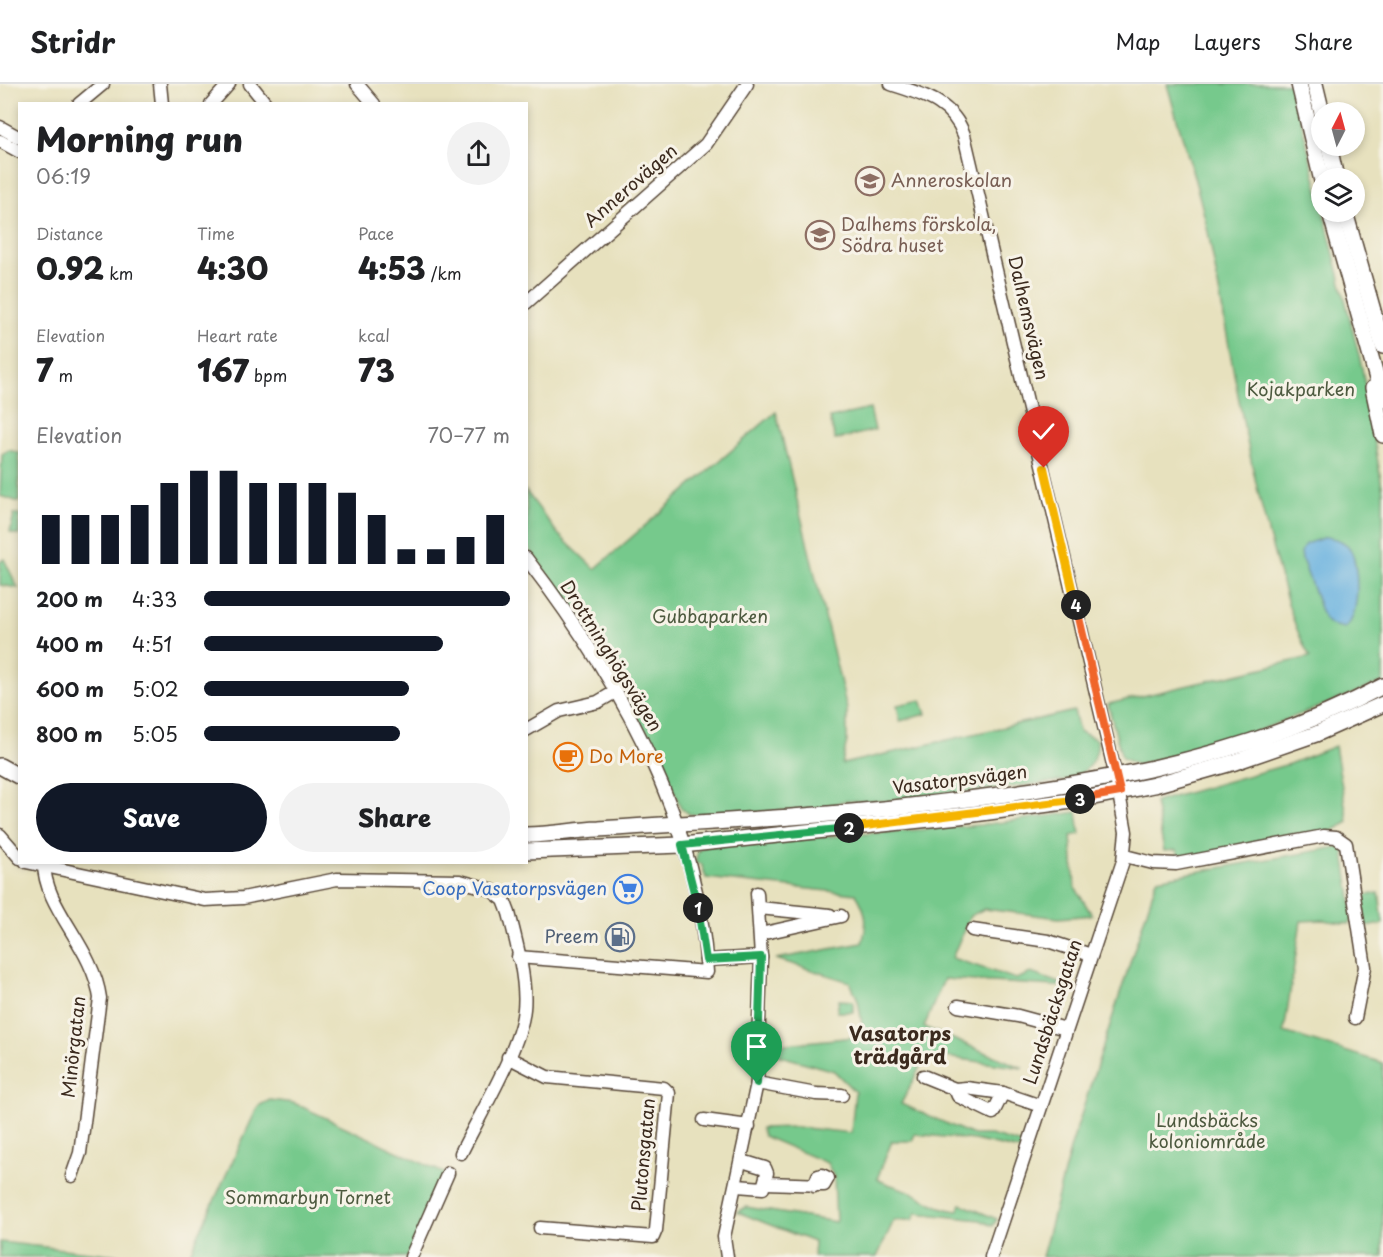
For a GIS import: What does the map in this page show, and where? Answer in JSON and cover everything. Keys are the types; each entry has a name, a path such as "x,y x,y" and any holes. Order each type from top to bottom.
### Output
{"main road":[{"path":"1299,84 1319,168"},
{"path":"1315,84 1319,102"},
{"path":"1333,222 1361,330 1383,400"},
{"path":"1348,222 1382,340"},
{"path":"1361,330 1383,435"},
{"name":"Vasatorpsvägen","path":"528,836 789,818 884,809 1033,791 1116,777 1259,738 1329,711 1383,686"},
{"name":"Vasatorpsvägen","path":"528,851 682,845 959,816 1120,792 1235,762 1316,734 1383,704"},
{"path":"0,765 18,763"},
{"path":"0,765 18,776"}],"street":[{"path":"81,102 103,84"},
{"path":"160,84 162,102"},
{"path":"213,102 229,84"},
{"path":"250,84 264,102"},
{"path":"357,84 372,102"},
{"name":"Annerovägen","path":"528,301 706,144 747,84"},
{"name":"Dalhemsvägen","path":"891,84 935,99 953,114 964,135 1116,777"},
{"path":"0,128 18,137"},
{"path":"0,141 18,151"},
{"name":"Drottninghögsvägen","path":"528,561 615,692 650,756 676,825 691,876 706,960"},
{"path":"528,729 559,711 598,702 615,692"},
{"name":"Lundsbäcksgatan","path":"991,1257 1125,856 1126,832 1116,777"},
{"path":"0,835 18,856"},
{"path":"1125,856 1169,865 1324,837 1342,840 1346,844 1365,967 1355,1018"},
{"path":"44,865 151,891 217,900 337,879 471,882 490,889 506,904 518,957 525,1007 508,1057 461,1153"},
{"name":"Minörgatan","path":"44,865 50,894 95,972 100,998 80,1153 72,1176"},
{"path":"727,1257 724,1237 737,1186 757,1083 761,957 757,893"},
{"path":"759,908 841,916 760,934"},
{"path":"972,930 1048,940 1091,955"},
{"path":"518,957 707,972 706,960 761,957"},
{"path":"958,1006 1018,1016 1066,1029"},
{"name":"Plutonsgatan","path":"508,1057 547,1077 664,1088 669,1093 656,1230 653,1237 540,1228"},
{"path":"923,1076 955,1089 966,1088 1003,1093 1041,1106"},
{"path":"757,1083 816,1094 842,1095"},
{"path":"955,1089 958,1096 993,1113 1003,1093"},
{"path":"704,1120 749,1126"},
{"path":"737,1186 763,1188 766,1183 765,1168 742,1161"},
{"path":"411,1257 448,1173"},
{"path":"766,1183 814,1186"}],"green space":[{"name":"Kojakparken","path":"1167,84 1292,84 1313,168 1311,222 1326,222 1362,368 1383,492 1383,682 1237,739 1137,765 1122,758 1108,704 1310,657 1289,607 1264,515 1246,437 1206,222"},
{"path":"870,409 875,430 835,440 830,418"},
{"name":"Gubbaparken","path":"776,412 847,709 847,741 842,764 1074,711 1079,731 1097,740 1094,759 1082,773 1071,780 889,801 843,801 821,809 689,814 681,808 669,777 617,680 528,546 528,494 558,534 595,569"},
{"path":"9,450 18,453 18,502 0,496 2,454"},
{"path":"14,514 18,515 18,535 10,533"},
{"path":"4,559 18,588 0,585 0,562"},
{"path":"921,700 926,714 900,721 897,705"},
{"path":"1335,746 1348,822 1331,832 1179,860 1177,850 1164,851 1155,802 1289,764"},
{"path":"1077,812 1080,834 1071,836 1075,887 1092,915 1059,918 984,909 970,916 952,958 1016,979 1031,973 1070,987 944,979 924,1027 1023,1068 939,1056 924,1059 901,1104 973,1135 990,1135 1026,1145 1024,1151 974,1140 915,1134 912,1141 892,1141 877,1179 944,1208 957,1211 961,1204 997,1219 993,1226 980,1220 916,1213 913,1220 894,1220 877,1257 813,1257 814,1242 737,1212 746,1207 836,1222 834,1177 827,1163 763,1136 761,1128 796,1127 851,1133 855,1092 834,1071 777,1055 777,1045 864,1036 858,1000 850,982 776,959 862,943 865,918 856,894 706,878 701,863 695,864 698,850 705,846 981,825"},
{"name":"Lundsbäcks koloniområde","path":"1343,846 1354,919 1349,924 1323,920 1301,921 1284,1032 1383,1063 1383,1257 1042,1257 1071,1146 1157,879"},
{"path":"1379,893 1383,924 1366,927 1362,896"},
{"path":"839,1000 853,1001 853,1012 837,1012"},
{"name":"Sommarbyn Tornet","path":"270,1100 294,1103 446,1174 407,1257 188,1257 258,1106"},
{"path":"0,1242 135,1257 0,1257"}],"water":[{"path":"1326,537 1348,546 1355,563 1356,601 1354,613 1345,628 1331,625 1324,619 1302,559 1301,552 1305,544"}],"place":[{"name":"Anneroskolan","path":"870,181"},
{"name":"Dalhems förskola, Södra huset","path":"820,235"},
{"name":"Do More","path":"568,757"},
{"name":"Coop Vasatorpsvägen","path":"628,889"},
{"name":"Preem","path":"620,937"}],"district":[{"name":"Vasatorps trädgård","path":"900,1046"}],"route":[{"path":"757,1083 761,1022 761,957 706,960 691,876 682,845 959,816 1079,800 1120,792 1044,468"}]}
